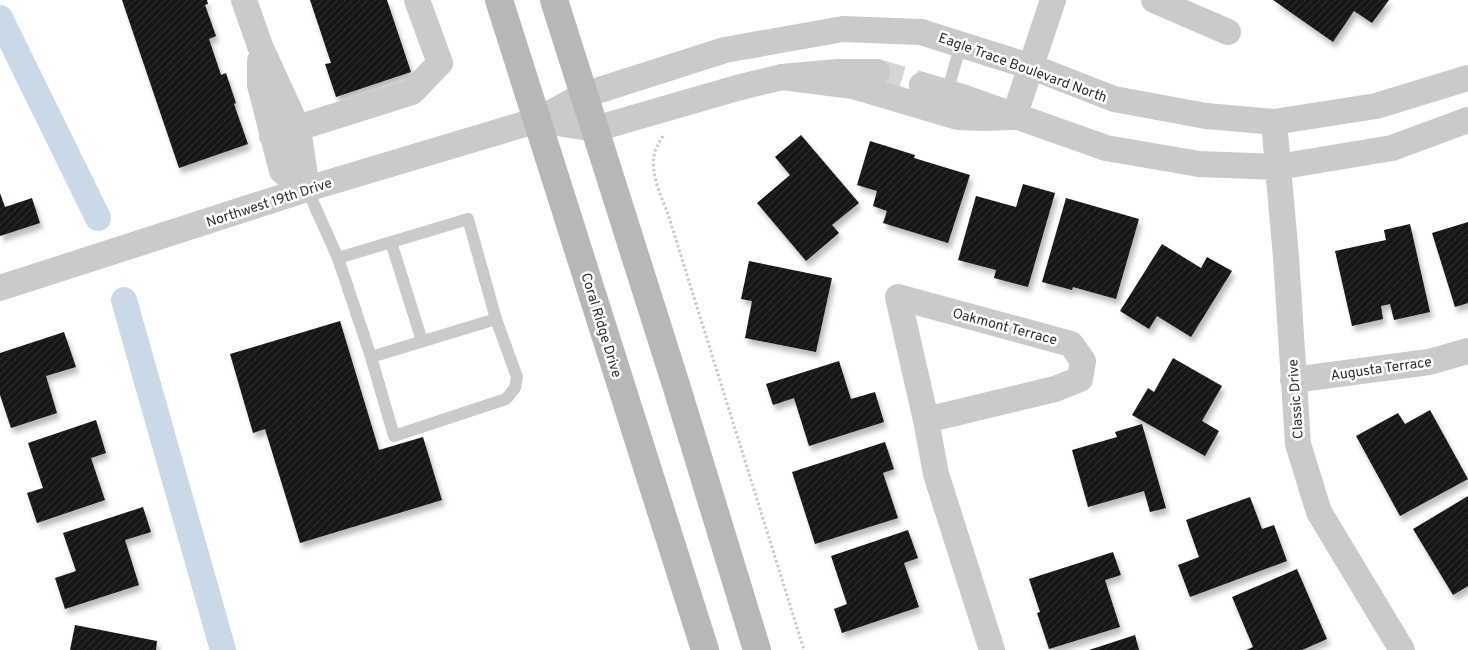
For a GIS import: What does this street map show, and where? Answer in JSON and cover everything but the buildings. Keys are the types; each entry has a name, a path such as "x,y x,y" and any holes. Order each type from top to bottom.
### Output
{"main road":[{"name":"Coral Ridge Drive","path":"500,0 704,650"},
{"path":"554,0 596,129 757,650"}],"street":[{"path":"244,0 260,46 298,129 307,189"},
{"path":"272,136 412,92 440,63 417,0"},
{"path":"1014,117 1053,0"},
{"path":"1154,0 1228,32"},
{"name":"Eagle Trace Boulevard North","path":"538,120 584,95 725,50 844,29 922,32 1032,67 1114,100 1206,116 1274,122 1376,106 1468,78"},
{"path":"260,46 260,85 282,171 307,189"},
{"path":"538,120 596,129 782,76 838,72 877,72"},
{"path":"782,76 853,86 958,117 1014,117"},
{"path":"922,85 1106,148 1199,164 1278,168 1392,148 1468,120"},
{"name":"Northwest 19th Drive","path":"0,288 307,189 538,120"},
{"name":"Classic Drive","path":"1274,122 1298,444 1319,512 1402,650"},
{"name":"Oakmont Terrace","path":"926,420 1055,389 1080,379 1083,361 1071,344 898,298 926,420 936,474 992,650"},
{"name":"Augusta Terrace","path":"1293,380 1429,362 1468,351"}],"lane":[{"path":"947,92 961,44"},
{"path":"307,189 338,258 371,356 394,436 506,399 515,388 517,377 496,319 468,219 338,258"},
{"path":"391,242 422,341"},
{"path":"371,356 496,319"}],"path":[{"path":"670,130 663,135 655,152 654,169 658,186 804,650"}],"waterway":[{"path":"0,18 98,218"},
{"path":"124,300 223,650"}],"tunnel":[{"path":"877,72 922,85"}]}
